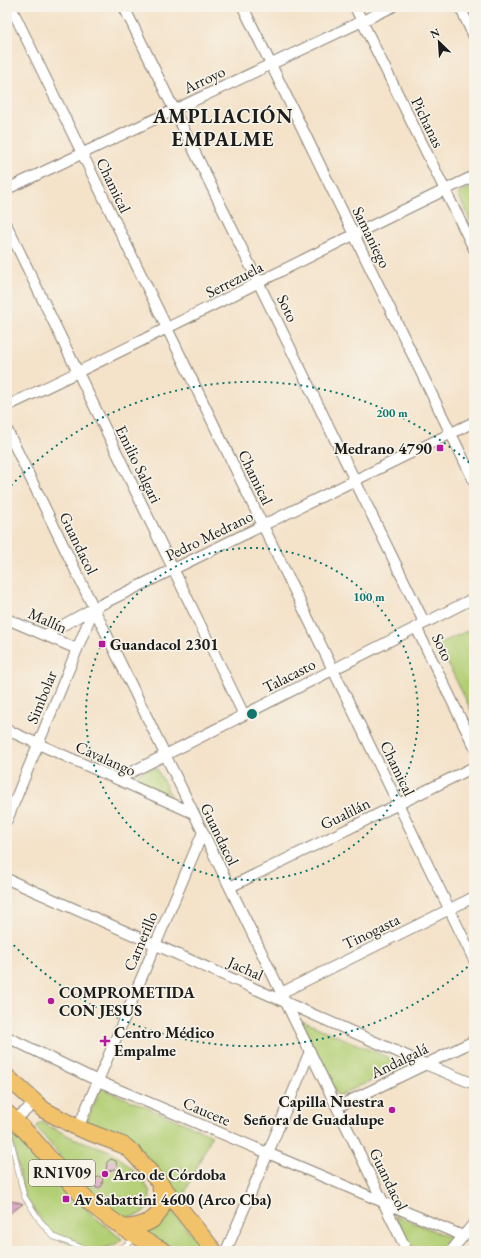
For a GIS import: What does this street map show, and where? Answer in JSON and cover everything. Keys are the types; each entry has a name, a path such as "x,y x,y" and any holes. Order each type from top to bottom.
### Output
{"main road":[{"path":"7,1077 44,1110 78,1128 125,1146 142,1162 159,1182 214,1251"},
{"name":"RN1V09","path":"10,1119 77,1191 100,1211 155,1249"},
{"path":"123,1228 140,1226 150,1221 159,1212 162,1201 159,1182"}],"street":[{"name":"Chamical","path":"11,7 474,960"},
{"name":"Soto","path":"124,7 355,480 474,746"},
{"name":"Samaniego","path":"243,7 474,481"},
{"name":"Pichanas","path":"355,7 474,249"},
{"name":"Arroyo","path":"7,189 392,7"},
{"path":"460,7 474,37"},
{"name":"Serrezuela","path":"7,406 78,373 259,284 474,176"},
{"name":"Emilio Salgari","path":"7,226 244,715"},
{"name":"Pedro Medrano","path":"45,635 94,608 474,422"},
{"name":"Guandacol","path":"7,430 407,1251"},
{"name":"Talacasto","path":"118,779 474,598"},
{"name":"Simbolar","path":"7,820 94,608"},
{"name":"Mallín","path":"7,619 77,649"},
{"name":"Cavalango","path":"7,730 193,813"},
{"name":"Gualilán","path":"230,887 474,767"},
{"name":"Carnerillo","path":"78,1128 203,832"},
{"name":"Jachal","path":"7,879 425,1064 474,1084"},
{"name":"Tinogasta","path":"281,993 474,897"},
{"name":"Caucete","path":"7,1037 98,1081 463,1236"},
{"name":"Andalgalá","path":"337,1107 474,1041"},
{"path":"226,1251 310,1051"},
{"path":"10,1119 35,1103"},
{"path":"451,1251 474,1223"}],"lane":[{"path":"7,1134 10,1140 24,1196 40,1221 54,1237 90,1251"},
{"path":"113,1251 125,1246 138,1237"}],"green space":[{"path":"474,186 474,228 458,194"},
{"path":"474,628 474,716 438,644"},
{"path":"152,767 157,769 170,794 169,798 133,781 134,776"},
{"path":"300,1020 406,1065 338,1096"},
{"path":"101,1088 212,1135 182,1199 145,1154 118,1137 85,1125"},
{"path":"41,1122 73,1138 110,1151 126,1163 145,1183 150,1192 149,1207 138,1215 131,1217 124,1216 113,1211 77,1177 36,1127"},
{"path":"17,1136 54,1177 93,1216 122,1239 109,1247 91,1251 54,1237 24,1196 12,1137"},
{"path":"169,1207 206,1251 178,1251 147,1233 156,1226"},
{"path":"395,1215 451,1238 440,1251 412,1251"}],"building":[{"path":"111,1159 116,1161 117,1166 106,1172 107,1162"},
{"path":"103,1175 102,1186 98,1188 95,1187 93,1184 94,1179"},
{"path":"11,1201 23,1204 7,1215 7,1202"}],"place":[{"name":"Medrano 4790","path":"440,448"},
{"name":"Guandacol 2301","path":"102,644"},
{"name":"COMPROMETIDA CON JESUS","path":"51,1001"},
{"name":"Centro Médico Empalme","path":"105,1041"},
{"name":"Capilla Nuestra Señora de Guadalupe","path":"392,1110"},
{"name":"Arco de Córdoba","path":"105,1174"},
{"name":"Av Sabattini 4600 (Arco Cba)","path":"66,1199"}],"district":[{"name":"AMPLIACIÓN EMPALME","path":"223,128"}]}
